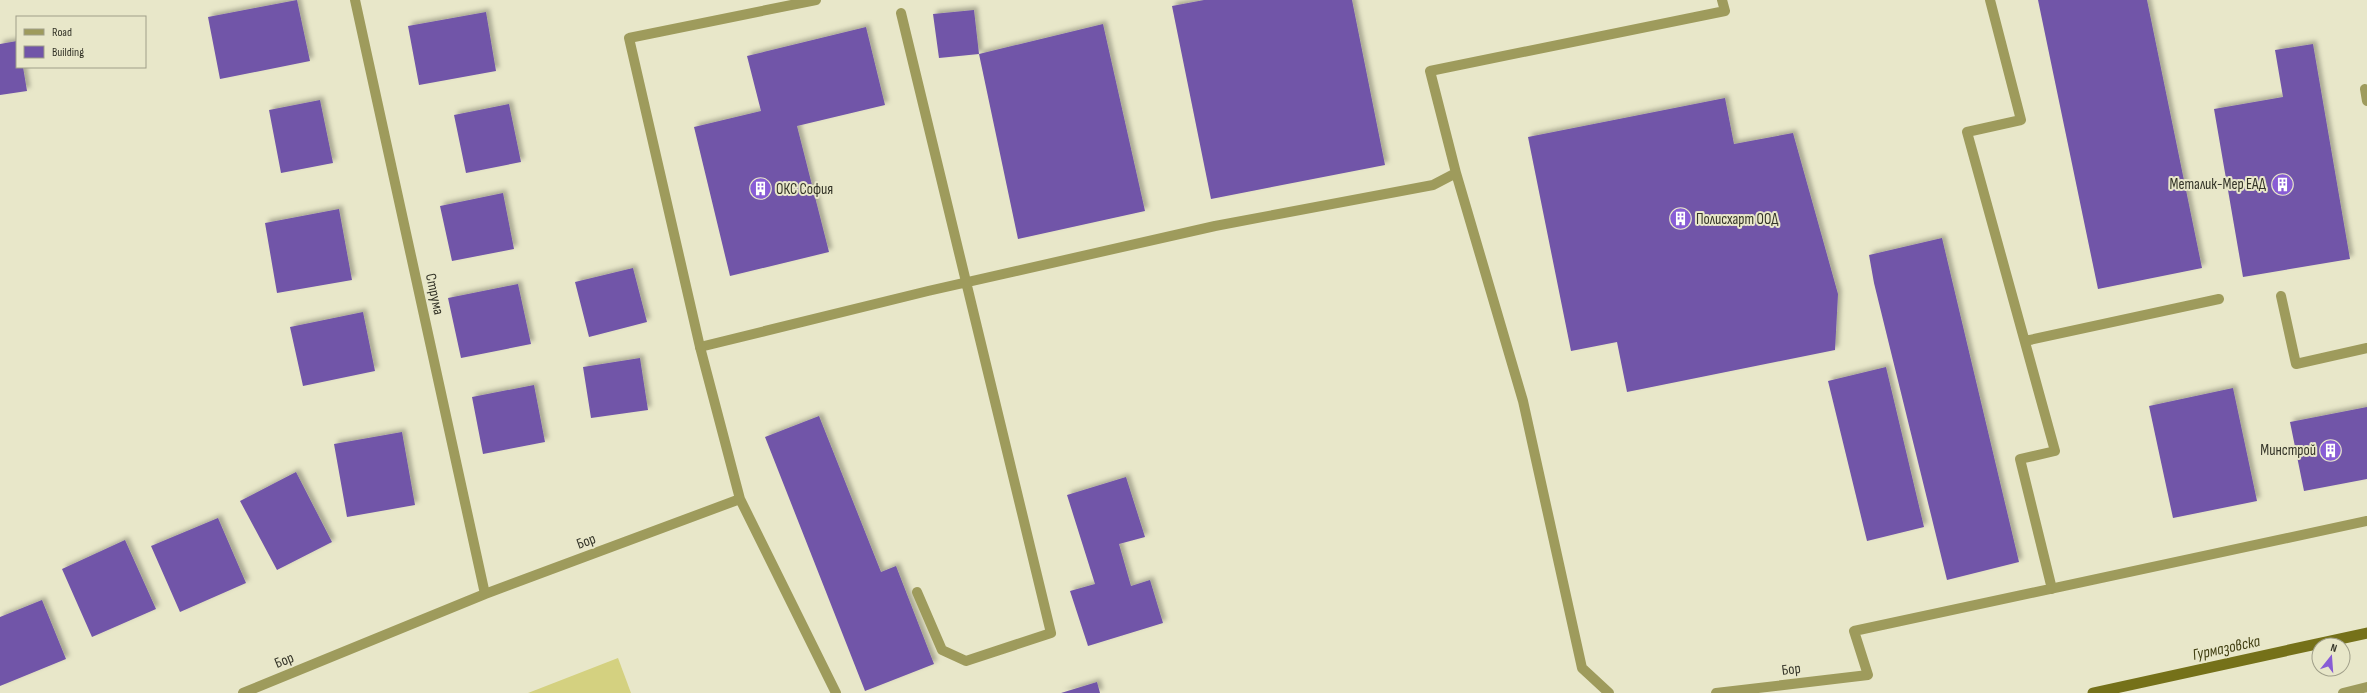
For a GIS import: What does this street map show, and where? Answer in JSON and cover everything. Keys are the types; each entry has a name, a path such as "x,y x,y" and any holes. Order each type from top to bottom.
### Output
{"street":[{"name":"Струма","path":"355,0 485,594"},
{"path":"1609,693 1582,668 1523,401 1456,173 1430,71 1725,11 1722,0"},
{"path":"1990,0 2021,120 1967,132 2055,451 2020,459 2052,589 2367,521"},
{"path":"810,1 630,38 700,347 740,499 836,693"},
{"path":"901,13 965,283 1051,633 966,661 942,650 917,592"},
{"path":"2365,89 2367,101"},
{"path":"700,347 965,283 1215,226 1433,185 1456,173"},
{"path":"2281,296 2296,364 2367,348"},
{"path":"2025,341 2219,299"},
{"name":"Бор","path":"243,693 485,594 740,499"},
{"name":"Бор","path":"1716,693 1868,675 1854,631 2052,589"},
{"path":"2344,693 2367,687"}],"shaded area":[{"path":"618,658 631,693 528,693"}],"building":[{"path":"297,0 310,61 220,79 208,17"},
{"path":"1204,0 1352,0 1385,165 1211,199 1172,6"},
{"path":"2038,0 2147,0 2202,268 2098,289"},
{"path":"974,10 979,54 939,58 933,14"},
{"path":"486,12 496,71 419,85 408,26"},
{"path":"1103,24 1145,211 1018,239 979,54"},
{"name":"ОКС София","path":"866,27 885,105 797,126 829,252 730,276 694,127 761,111 747,56"},
{"path":"16,41 16,68 23,68 27,91 0,95 0,44"},
{"name":"Металик-Мер ЕАД","path":"2313,44 2350,259 2243,277 2214,109 2283,97 2275,50"},
{"name":"Полисхарт ООД","path":"1725,98 1734,144 1793,133 1838,294 1835,350 1627,392 1617,342 1571,351 1528,137"},
{"path":"320,100 333,163 281,173 269,110"},
{"path":"509,104 521,162 466,173 454,115"},
{"path":"503,193 514,249 452,261 440,206"},
{"path":"339,209 352,280 277,293 265,223"},
{"path":"1942,238 2019,562 1947,580 1874,283 1869,255"},
{"path":"633,268 647,322 589,337 575,282"},
{"path":"518,284 531,344 461,358 448,298"},
{"path":"363,312 375,371 303,386 290,327"},
{"path":"640,358 648,410 591,418 583,367"},
{"path":"1886,367 1924,527 1867,541 1828,381"},
{"path":"534,385 545,442 483,454 472,397"},
{"path":"2233,388 2257,501 2173,518 2149,406"},
{"name":"Минстрой","path":"2367,407 2367,479 2304,491 2290,422"},
{"path":"819,416 881,572 896,566 934,664 865,691 765,437"},
{"path":"402,432 415,505 347,517 334,444"},
{"path":"296,472 332,542 277,570 240,501"},
{"path":"1126,477 1145,537 1119,544 1131,586 1150,580 1163,623 1088,646 1070,591 1095,584 1067,495"},
{"path":"218,518 246,583 180,612 151,546"},
{"path":"125,540 156,609 92,637 62,569"},
{"path":"42,600 66,659 0,686 0,617"},
{"path":"1097,682 1100,693 1061,693"}],"waterway":[{"name":"Гурмазовска","path":"2093,693 2367,633"}],"place":[{"name":"Металик-Мер ЕАД","path":"2282,184"},
{"name":"ОКС София","path":"761,189"},
{"name":"Полисхарт ООД","path":"1680,219"},
{"name":"Минстрой","path":"2331,450"}]}
